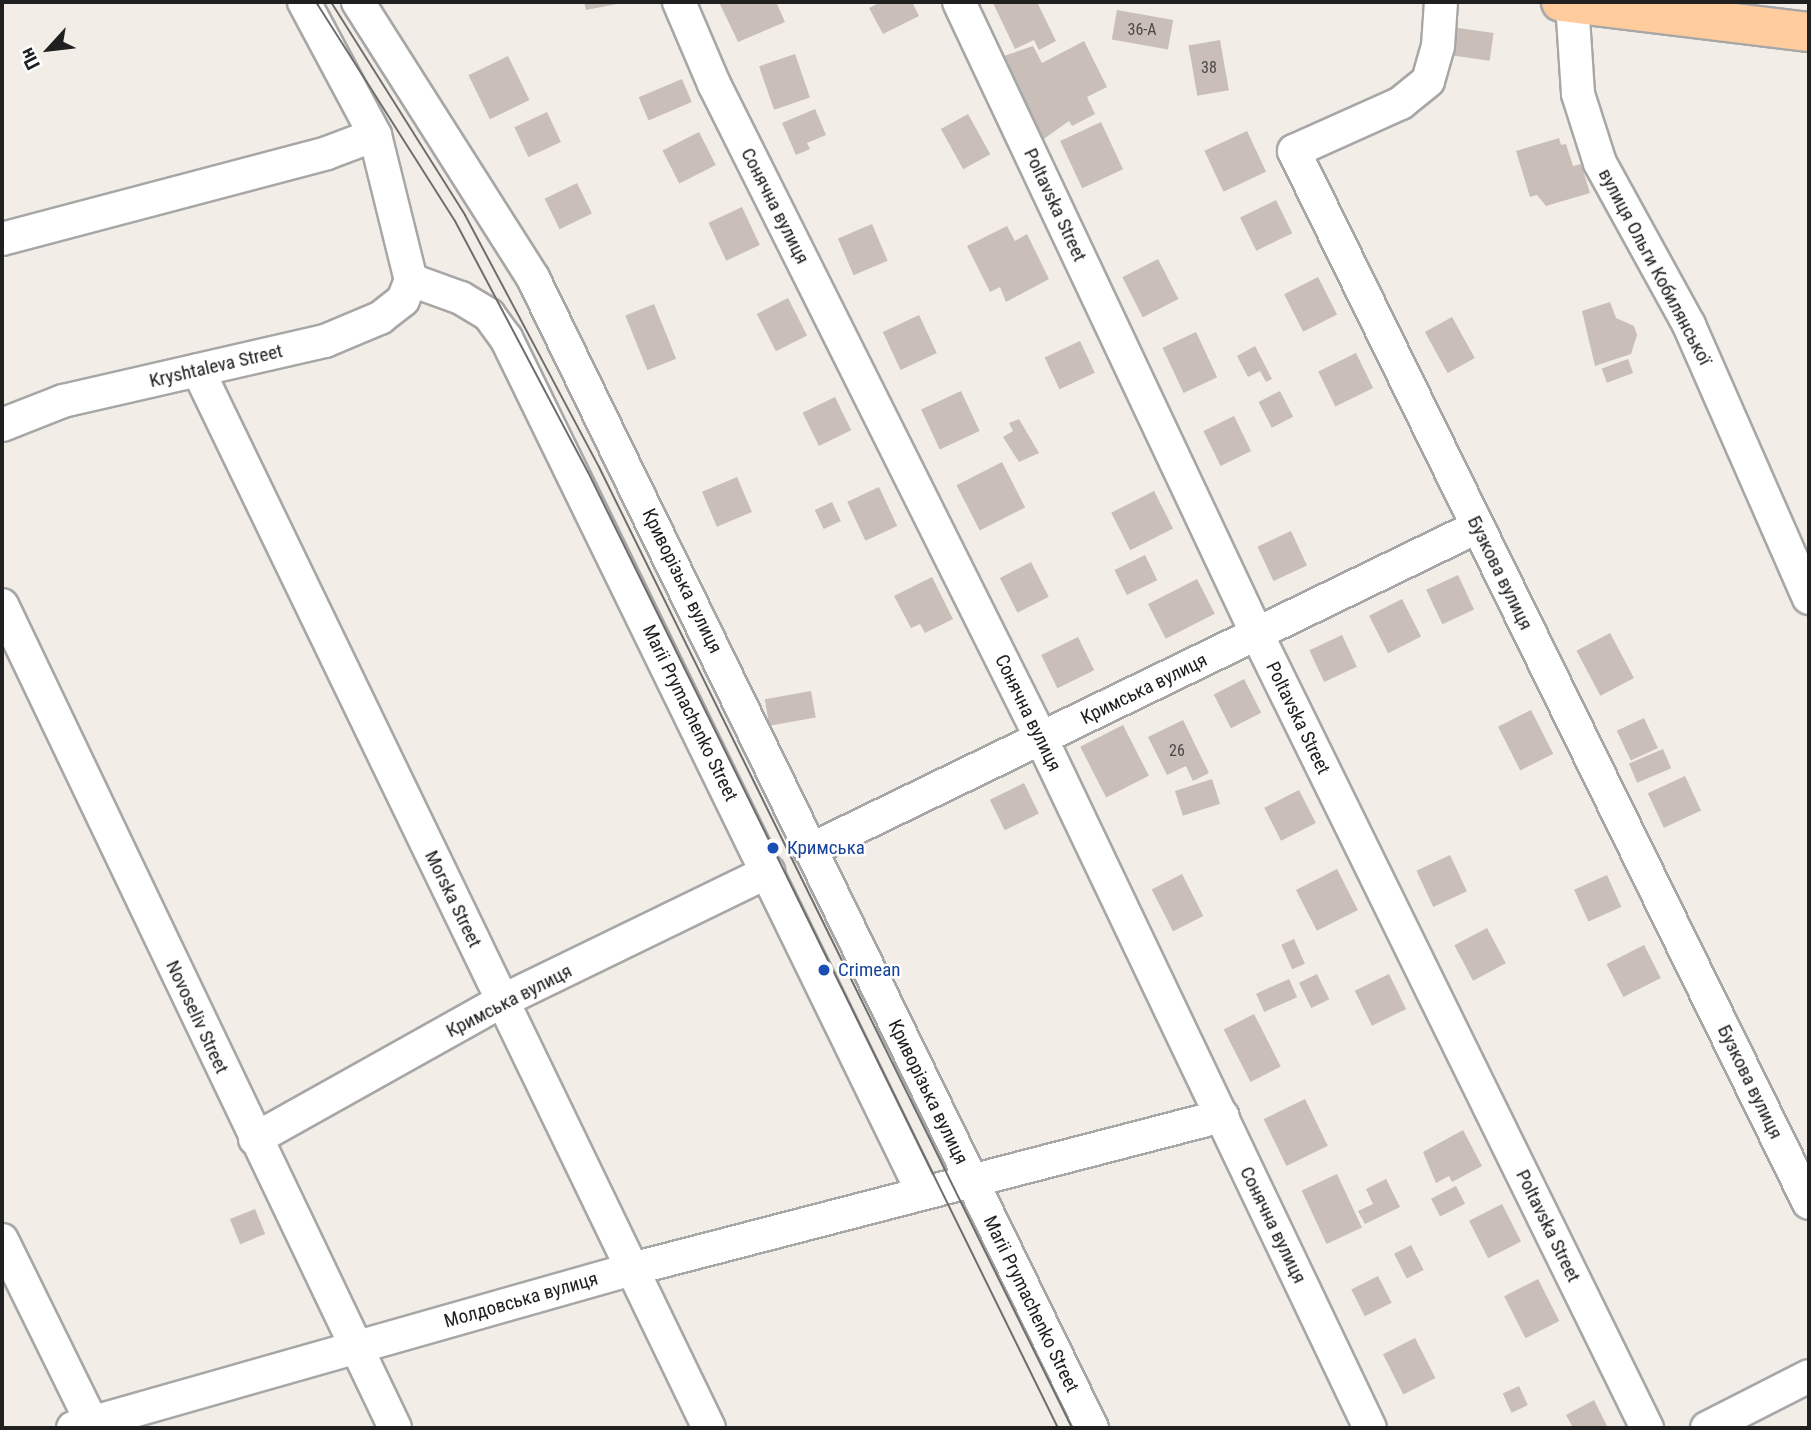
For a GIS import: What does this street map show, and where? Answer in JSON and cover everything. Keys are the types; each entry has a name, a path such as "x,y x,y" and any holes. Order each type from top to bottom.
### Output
{"main road":[{"path":"1566,2 1809,32"}],"street":[{"path":"304,2 374,135 403,234 411,280"},
{"name":"Криворізька вулиця","path":"358,2 533,278 970,1180"},
{"name":"Сонячна вулиця","path":"679,2 714,84 1041,738 1370,1428"},
{"name":"Poltavska Street","path":"959,2 1257,634 1647,1428"},
{"name":"Бузкова вулиця","path":"1441,2 1438,47 1428,81 1401,103 1294,151 1809,1203"},
{"name":"вулиця Ольги Кобилянської","path":"1566,2 1578,94 1600,163 1689,326 1809,598"},
{"path":"2,239 327,153 374,135"},
{"name":"Kryshtaleva Street","path":"2,425 63,401 198,370 347,331 380,317 403,300 411,280"},
{"name":"Marii Prymachenko Street","path":"411,280 461,298 489,315 506,338 923,1192"},
{"name":"Morska Street","path":"198,370 709,1428"},
{"name":"Кримська вулиця","path":"810,850 1477,527"},
{"name":"Novoseliv Street","path":"2,605 395,1428"},
{"name":"Кримська вулиця","path":"255,1139 502,1001 768,872"},
{"name":"Молдовська вулиця","path":"82,1426 632,1269 1222,1116"},
{"name":"Marii Prymachenko Street","path":"970,1180 1092,1428"},
{"path":"2,1240 82,1426"},
{"path":"1707,1428 1809,1376"}],"building":[{"path":"584,2 622,2 622,3 586,10"},
{"path":"719,2 776,2 785,22 738,42"},
{"path":"881,2 912,2 919,16 883,34 869,8"},
{"path":"1037,2 1056,41 1039,50 1034,40 1015,49 993,3"},
{"path":"1117,10 1173,20 1168,49 1112,40"},
{"path":"1451,27 1494,33 1490,61 1447,55"},
{"path":"1220,40 1229,90 1197,96 1188,46"},
{"path":"1084,41 1107,87 1087,97 1095,114 1072,126 1069,121 1038,143 995,59 1033,46 1042,63"},
{"path":"795,54 810,97 774,110 759,66"},
{"path":"508,56 529,100 490,119 468,75"},
{"path":"682,79 692,102 649,120 639,97"},
{"path":"815,109 826,135 807,143 810,149 796,155 782,123"},
{"path":"547,112 561,142 528,157 514,127"},
{"path":"968,114 990,154 963,169 941,129"},
{"path":"1101,122 1123,169 1082,188 1060,141"},
{"path":"1247,131 1266,172 1223,192 1204,151"},
{"path":"699,132 716,165 679,184 662,151"},
{"path":"1559,138 1561,145 1566,144 1573,166 1581,164 1590,193 1546,206 1537,195 1530,197 1516,151"},
{"path":"577,183 592,214 560,229 545,199"},
{"path":"1276,200 1292,233 1256,251 1240,218"},
{"path":"742,207 760,245 726,261 708,223"},
{"path":"872,224 888,261 854,275 838,238"},
{"path":"1007,226 1015,241 1027,234 1049,279 1006,302 1000,287 990,292 967,246"},
{"path":"1158,259 1178,299 1143,317 1122,277"},
{"path":"1318,277 1337,314 1303,332 1284,294"},
{"path":"788,298 807,335 776,351 757,314"},
{"path":"1610,302 1616,318 1634,326 1637,335 1631,354 1595,366 1582,311"},
{"path":"654,304 676,359 647,370 625,316"},
{"path":"919,315 937,353 900,370 883,332"},
{"path":"1452,317 1475,358 1448,373 1425,332"},
{"path":"1196,332 1217,377 1184,393 1162,348"},
{"path":"1080,341 1095,373 1059,389 1045,357"},
{"path":"1255,346 1272,379 1266,382 1260,371 1248,377 1237,356"},
{"path":"1356,353 1373,388 1335,406 1318,371"},
{"path":"1628,359 1633,373 1607,383 1602,369"},
{"path":"961,391 980,431 940,449 921,410"},
{"path":"1280,391 1293,417 1272,428 1259,402"},
{"path":"835,397 851,430 819,446 803,413"},
{"path":"1234,416 1251,451 1221,466 1203,431"},
{"path":"1019,419 1039,453 1019,462 1003,437 1013,431 1009,423"},
{"path":"1002,462 1025,507 980,531 957,485"},
{"path":"737,477 752,512 717,527 702,492"},
{"path":"879,487 897,526 865,541 847,502"},
{"path":"1154,491 1173,528 1130,550 1111,513"},
{"path":"832,502 841,521 824,529 815,510"},
{"path":"1291,531 1307,565 1274,581 1257,547"},
{"path":"1145,555 1157,580 1127,595 1114,570"},
{"path":"1031,562 1049,597 1018,613 1000,578"},
{"path":"1458,575 1474,609 1442,624 1426,590"},
{"path":"932,577 953,619 925,633 920,624 911,628 894,596"},
{"path":"1197,579 1215,614 1166,639 1148,604"},
{"path":"1402,599 1421,636 1388,653 1369,616"},
{"path":"1610,633 1634,678 1600,696 1576,651"},
{"path":"1342,635 1357,667 1324,682 1309,650"},
{"path":"1078,637 1094,670 1057,688 1041,655"},
{"path":"1244,679 1261,713 1231,728 1214,694"},
{"path":"811,691 816,718 769,726 765,699"},
{"path":"1531,710 1553,754 1520,770 1498,727"},
{"path":"1644,718 1658,748 1631,761 1617,731"},
{"path":"1183,720 1209,773 1193,781 1186,766 1167,775 1148,737"},
{"path":"1123,725 1149,776 1106,798 1080,747"},
{"path":"1663,749 1671,768 1637,783 1629,763"},
{"path":"1685,776 1701,810 1664,828 1648,793"},
{"path":"1212,779 1220,804 1183,816 1175,791"},
{"path":"1024,783 1039,814 1005,830 990,800"},
{"path":"1299,790 1316,823 1281,841 1264,808"},
{"path":"1450,855 1467,891 1433,907 1416,871"},
{"path":"1337,869 1358,910 1317,931 1296,890"},
{"path":"1182,874 1203,916 1173,931 1152,889"},
{"path":"1607,875 1621,907 1588,922 1574,890"},
{"path":"1487,928 1506,963 1473,981 1454,945"},
{"path":"1294,939 1305,964 1292,969 1281,945"},
{"path":"1644,945 1661,978 1623,997 1607,964"},
{"path":"1317,974 1329,999 1311,1008 1299,983"},
{"path":"1389,974 1406,1009 1372,1026 1355,991"},
{"path":"1289,979 1297,997 1264,1012 1256,994"},
{"path":"1254,1014 1281,1067 1250,1082 1224,1029"},
{"path":"1305,1099 1328,1146 1286,1166 1264,1119"},
{"path":"1463,1130 1482,1166 1452,1182 1449,1176 1436,1183 1423,1152"},
{"path":"1337,1174 1362,1227 1327,1244 1302,1190"},
{"path":"1386,1179 1400,1207 1365,1224 1358,1211 1373,1204 1366,1189"},
{"path":"1456,1186 1465,1204 1440,1217 1431,1199"},
{"path":"1502,1204 1521,1241 1488,1258 1469,1221"},
{"path":"255,1209 265,1234 240,1244 230,1219"},
{"path":"1411,1245 1424,1270 1407,1279 1394,1254"},
{"path":"1378,1276 1392,1303 1365,1316 1351,1290"},
{"path":"1538,1279 1559,1321 1525,1338 1504,1296"},
{"path":"1415,1338 1435,1378 1403,1394 1383,1354"},
{"path":"1519,1386 1528,1405 1512,1413 1503,1394"},
{"path":"1594,1400 1608,1428 1573,1428 1566,1415"}],"tram line":[{"path":"316,2 455,221 588,472 1058,1428"},
{"path":"331,2 465,215 599,467 1072,1428"}],"place":[{"name":"Кримська","path":"773,848"},
{"name":"Crimean","path":"824,970"}]}
